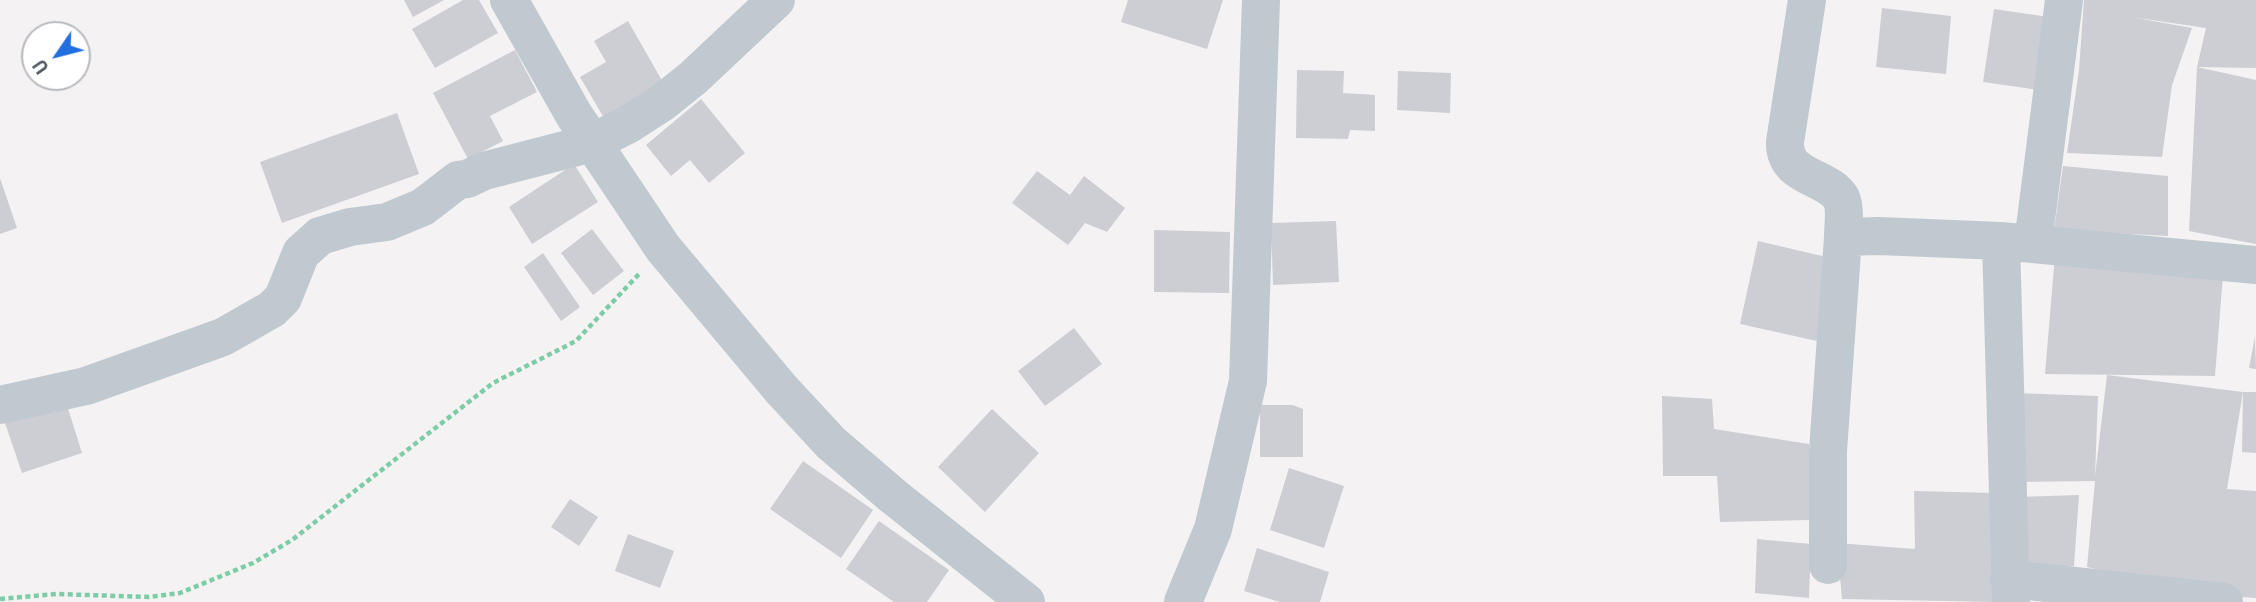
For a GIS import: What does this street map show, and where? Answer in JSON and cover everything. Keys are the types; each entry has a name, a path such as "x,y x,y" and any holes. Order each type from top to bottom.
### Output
{"street":[{"path":"509,0 574,115 663,248 781,389 831,443 1026,602"},
{"path":"0,405 86,386 223,337 272,309 283,298 302,253 320,236 350,227 387,222 423,207 458,180 592,143 629,124 693,78 776,0"},
{"path":"1182,602 1213,528 1248,381 1261,0"},
{"path":"1807,0 1785,142 1786,153 1793,165 1839,196 1843,206 1828,451 1828,565"},
{"path":"2064,0 2017,242 2010,590 2213,601"},
{"path":"1843,237 2017,242 2256,265"}],"path":[{"path":"0,599 57,594 149,597 180,593 253,563 292,540 493,383 576,341 663,248"}],"building":[{"path":"404,0 444,0 413,17"},
{"path":"463,0 479,0 498,33 435,68 412,29"},
{"path":"1128,0 1223,0 1207,49 1121,22"},
{"path":"2084,0 2256,0 2256,68 2197,67 2206,28 2131,17 2192,28 2172,85 2162,157 2067,153 2079,70"},
{"path":"1882,8 1951,16 1946,74 1876,67"},
{"path":"1994,9 2049,17 2039,90 1983,82"},
{"path":"628,21 664,84 604,118 580,77 606,62 594,41"},
{"path":"515,50 537,92 490,116 503,141 468,159 433,93"},
{"path":"2197,67 2256,80 2256,244 2189,231"},
{"path":"1297,70 1344,71 1343,93 1375,95 1375,131 1350,130 1348,139 1296,138"},
{"path":"1398,71 1451,73 1450,113 1397,110"},
{"path":"701,99 745,153 709,183 690,160 671,176 646,145"},
{"path":"397,113 419,174 282,223 260,162"},
{"path":"574,164 598,202 532,244 509,207"},
{"path":"2063,166 2168,176 2168,236 2054,230"},
{"path":"1037,171 1070,195 1084,176 1125,208 1107,232 1085,223 1068,245 1012,203"},
{"path":"0,178 17,228 0,234"},
{"path":"1336,221 1339,282 1273,285 1271,223"},
{"path":"592,229 624,271 593,295 561,253"},
{"path":"1154,230 1230,232 1229,293 1154,292"},
{"path":"1758,241 1835,259 1817,341 1740,324"},
{"path":"543,253 580,307 561,321 524,267"},
{"path":"2055,255 2223,275 2215,376 2045,374"},
{"path":"1074,328 1102,364 1045,406 1018,371"},
{"path":"2255,336 2256,369 2249,368"},
{"path":"2107,375 2243,392 2227,489 2256,491 2256,598 2202,594 2087,567 2095,481 2015,482 2015,393 2098,396 2095,476"},
{"path":"2243,392 2256,392 2256,453 2242,452"},
{"path":"1662,396 1712,399 1714,429 1809,444 1809,520 1720,522 1717,476 1663,476"},
{"path":"66,402 82,453 22,473 5,423"},
{"path":"1260,405 1293,405 1303,409 1303,457 1260,457"},
{"path":"992,409 1039,453 985,512 938,467"},
{"path":"803,461 873,510 841,558 770,509"},
{"path":"1289,468 1344,486 1324,548 1270,530"},
{"path":"1914,491 1995,493 1991,570 1996,570 1996,602 1842,599 1837,543 1915,549"},
{"path":"2079,495 2074,566 2014,573 2018,497"},
{"path":"570,499 598,517 579,546 551,527"},
{"path":"879,521 949,570 927,602 894,602 846,569"},
{"path":"628,534 674,551 660,588 615,571"},
{"path":"1757,539 1811,544 1809,598 1755,593"},
{"path":"1257,548 1329,572 1320,602 1280,602 1244,591"}]}
